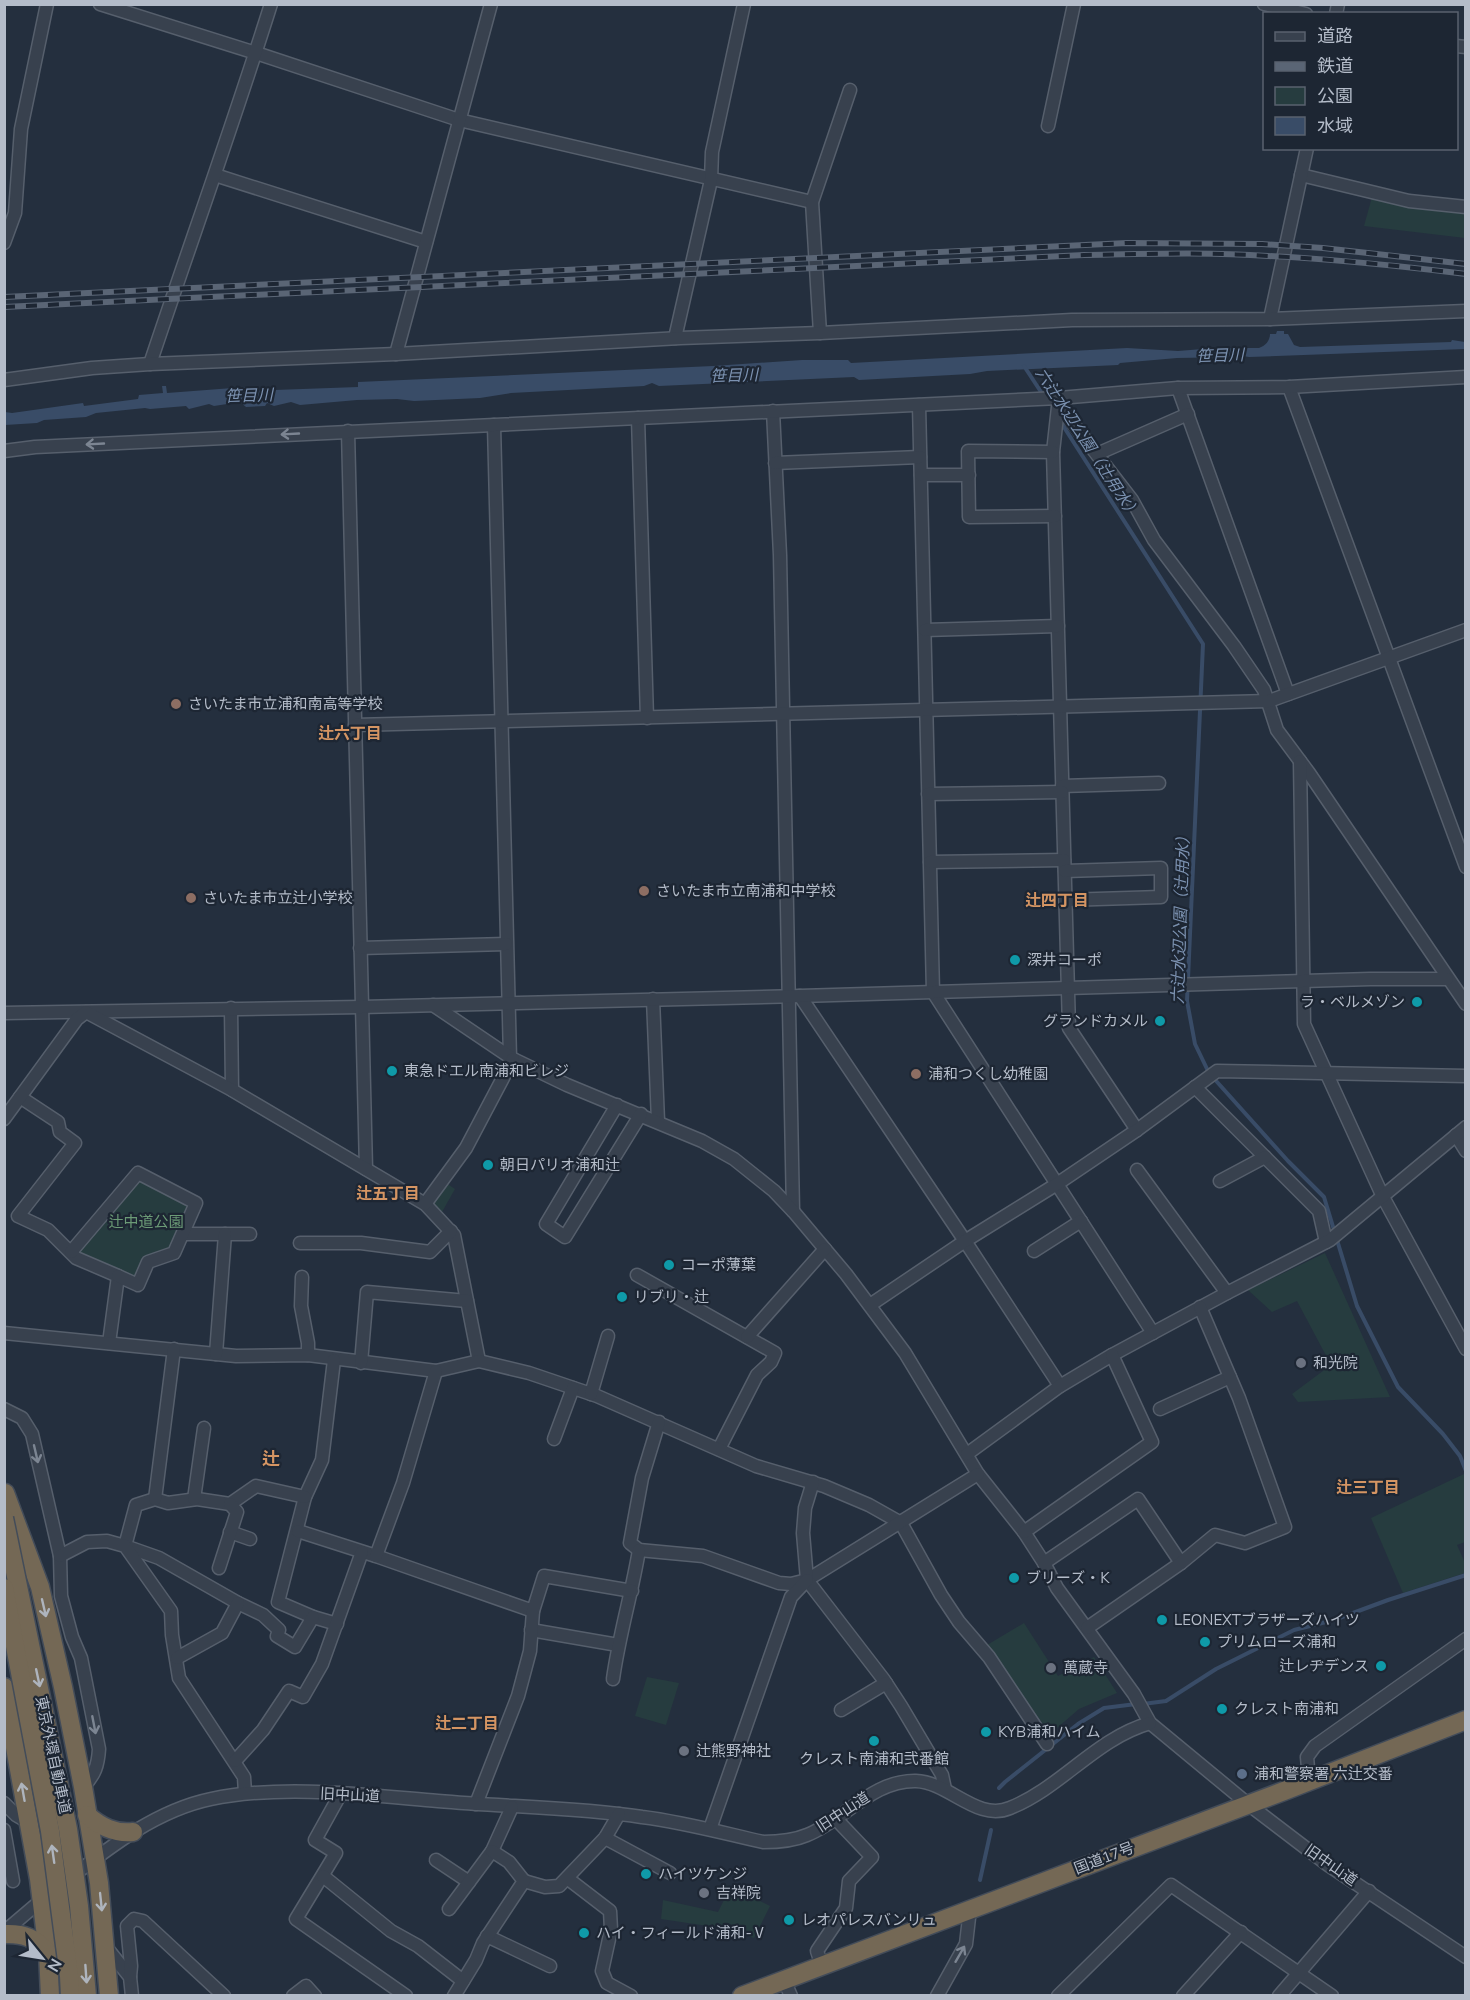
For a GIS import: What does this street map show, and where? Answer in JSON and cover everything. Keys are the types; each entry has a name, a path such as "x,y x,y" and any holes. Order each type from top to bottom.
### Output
{"highway":[{"path":"5,1493 26,1594"},
{"path":"5,1493 40,1587 63,1687 95,1858 109,1995"},
{"name":"東京外環自動車道","path":"4,1518 68,1829 79,1906 87,1995"},
{"name":"東京外環自動車道","path":"4,1588 50,1832 70,1995"},
{"path":"4,1686 42,1900 48,1953 47,1991"},
{"name":"国道17号","path":"742,1995 787,1988 822,1966 1466,1720"},
{"path":"87,1815 95,1822 114,1831 133,1832"},
{"path":"4,1933 30,1936 48,1953"}],"street":[{"path":"4,243 15,213 21,129 46,4"},
{"path":"100,4 459,120 812,202"},
{"path":"150,364 271,4"},
{"path":"396,354 491,4"},
{"path":"675,338 711,180 712,152 744,4"},
{"path":"1048,126 1074,4"},
{"path":"1264,4 1298,12"},
{"path":"820,333 812,202 850,90"},
{"path":"1270,319 1307,150"},
{"path":"215,175 426,242"},
{"path":"1301,175 1409,201 1466,207"},
{"path":"4,380 92,368 150,364 396,354 675,338 1072,320 1270,319 1466,311"},
{"path":"4,451 35,447 348,431 1059,398 1178,388 1289,387 1466,377"},
{"path":"1289,387 1466,867"},
{"path":"1178,388 1288,694"},
{"path":"1059,398 1053,452 1069,1028 1137,1130"},
{"path":"1059,398 1065,412 1132,500 1154,540 1234,646 1264,690 1277,730 1466,1004"},
{"path":"919,405 933,992 1153,1333"},
{"path":"772,411 780,555 783,714 794,996 793,1211"},
{"path":"1097,454 1188,414"},
{"path":"639,417 647,718"},
{"path":"426,1204 466,1148 511,1058 506,944 494,425"},
{"path":"348,431 366,1169"},
{"path":"1053,452 968,451 969,517 1055,516"},
{"path":"775,463 920,457"},
{"path":"921,475 969,475"},
{"path":"925,630 1058,626"},
{"path":"355,725 1269,701 1466,630"},
{"path":"1300,761 1304,1024 1383,1197 1466,1349"},
{"path":"928,794 1159,783"},
{"path":"930,862 1161,868 1161,897 1065,900"},
{"path":"360,948 506,944"},
{"path":"4,1012 362,1007 1371,979 1447,979"},
{"path":"794,996 966,1241 1060,1386"},
{"path":"653,999 658,1121"},
{"path":"433,1005 511,1058 567,1085 702,1141 757,1176 793,1211 870,1305 905,1353 978,1474 1024,1532 1057,1588 1134,1694 1150,1723"},
{"path":"231,1008 232,1090"},
{"path":"86,1012 232,1090 426,1204 454,1235 479,1361"},
{"path":"4,1119 77,1019 86,1012"},
{"path":"870,1305 1057,1184 1137,1130 1217,1071 1466,1076"},
{"path":"1195,1087 1319,1211 1326,1242"},
{"path":"20,1097 58,1122 60,1132 75,1143 18,1216 48,1230 76,1258 138,1285 148,1262 174,1253 196,1203 138,1173 71,1252"},
{"path":"617,1105 546,1224 565,1237 641,1114"},
{"path":"968,1454 1060,1386 1200,1307 1326,1242 1351,1224 1461,1131 1466,1151"},
{"path":"1220,1181 1265,1157"},
{"path":"1137,1170 1227,1293"},
{"path":"1034,1251 1081,1221"},
{"path":"300,1243 361,1243 429,1252 451,1231"},
{"path":"183,1234 250,1234"},
{"path":"216,1354 225,1234"},
{"path":"747,1337 825,1249"},
{"path":"636,1275 775,1353 771,1362 757,1375 718,1449"},
{"path":"108,1343 118,1276"},
{"path":"302,1278 301,1306 308,1355"},
{"path":"361,1363 367,1292 467,1301"},
{"path":"1087,1628 1181,1563 1215,1536 1245,1543 1285,1527 1230,1377 1200,1307"},
{"path":"4,1333 236,1356 308,1355 436,1371 479,1361 529,1373 591,1394 756,1466 813,1482 869,1505 902,1523 940,1595 959,1622 989,1657 1047,1744"},
{"path":"591,1394 608,1336"},
{"path":"155,1500 174,1350"},
{"path":"1024,1532 1152,1442 1113,1355"},
{"path":"334,1360 322,1460 305,1497 278,1602 313,1617 337,1624"},
{"path":"376,1556 403,1483 436,1371"},
{"path":"1160,1409 1230,1377"},
{"path":"554,1439 573,1388"},
{"path":"4,1409 22,1418 32,1434 60,1556 61,1596 72,1637 81,1658 99,1749 98,1764 92,1778 83,1787"},
{"path":"659,1422 642,1478 630,1543 639,1550 703,1556 779,1582 791,1584 807,1580"},
{"path":"194,1499 204,1428"},
{"path":"710,1829 791,1597 807,1580 978,1474"},
{"path":"813,1482 806,1508 803,1533 807,1580 886,1683 942,1774 945,1789"},
{"path":"230,1504 256,1486 305,1497"},
{"path":"124,1546 136,1505 155,1500 168,1503 194,1499 230,1504 237,1512 219,1568"},
{"path":"1044,1563 1138,1499 1181,1563"},
{"path":"298,1531 533,1611"},
{"path":"230,1532 250,1539"},
{"path":"60,1556 87,1542 107,1541 159,1558 263,1615 279,1630 277,1636 295,1647 313,1617"},
{"path":"124,1546 171,1611 179,1678 235,1761 244,1777 245,1793"},
{"path":"614,1679 618,1645 632,1592 639,1550"},
{"path":"235,1761 263,1730 289,1691 303,1697 322,1664 362,1552"},
{"path":"476,1804 518,1696 530,1651 533,1611 544,1576 632,1592"},
{"path":"177,1658 222,1632 238,1603"},
{"path":"531,1630 618,1645"},
{"path":"1315,1779 1308,1768 1307,1757 1315,1746 1466,1639"},
{"path":"842,1710 886,1683"},
{"name":"旧中山道","path":"4,1933 95,1858 133,1832 186,1806 211,1799 245,1793 341,1793 619,1814 710,1829 763,1842 778,1842 809,1835 861,1800 892,1785 916,1781 930,1783 945,1789 965,1802 984,1808 994,1811 1008,1809 1044,1790 1121,1733 1150,1723 1248,1804 1328,1865 1466,1957"},
{"path":"341,1793 315,1840 336,1853 296,1919 406,1995"},
{"path":"4,1803 16,1815 28,1822"},
{"path":"449,1909 492,1851 512,1807"},
{"path":"492,1851 510,1862 524,1881 545,1887 559,1886 605,1838 619,1814"},
{"path":"822,1966 817,1951 846,1908 849,1881 872,1857 835,1818"},
{"path":"4,1830 13,1881"},
{"path":"605,1838 670,1873"},
{"path":"436,1860 469,1882"},
{"path":"323,1876 391,1931 418,1946 463,1981"},
{"path":"567,1878 610,1911 611,1930 602,1971 607,1983 631,1995"},
{"path":"454,1995 476,1960 487,1936 524,1881"},
{"path":"1058,1995 1172,1885 1332,1995"},
{"path":"1279,1995 1369,1891"},
{"path":"937,1995 966,1944 970,1909"},
{"path":"132,1995 127,1926 134,1919 143,1921 224,1995"},
{"path":"1182,1995 1241,1932"},
{"path":"487,1936 550,1966"},
{"path":"105,1946 130,1977"},
{"path":"292,1995 306,1986 315,1995"}],"green space":[{"path":"1372,197 1465,212 1465,238 1364,226"},
{"name":"辻中道公園","path":"138,1173 196,1205 174,1253 148,1262 138,1285 71,1252"},
{"path":"446,1183 455,1189 442,1212 430,1205"},
{"path":"1325,1253 1390,1397 1298,1402 1292,1394 1331,1365 1297,1301 1272,1312 1248,1290"},
{"path":"1464,1474 1465,1542 1457,1545 1465,1563 1465,1573 1403,1593 1371,1518"},
{"name":"萬蔵寺","path":"1024,1623 1058,1676 1094,1657 1117,1693 1079,1709 1050,1734 987,1645"},
{"path":"647,1677 679,1683 666,1725 635,1716"},
{"path":"723,1883 770,1906 754,1938 721,1928 661,1919 663,1900 718,1912 727,1894 720,1890"}],"water":[{"name":"笹目川","path":"1277,331 1284,331 1294,345 1300,347 1451,342 1452,340 1465,342 1465,349 1177,358 1118,365 859,380 854,377 659,386 652,383 644,386 414,401 357,400 300,405 291,402 274,406 267,403 265,406 246,407 240,402 214,406 209,404 189,409 186,406 145,408 96,413 86,417 44,420 37,423 5,425 5,412 138,399 139,395 163,393 162,386 166,386 167,393 246,387 247,391 358,387 358,382 802,360 848,360 851,363 1127,348 1178,351 1259,348 1267,343 1270,334 1276,334"}],"waterway":[{"name":"六辻水辺公園（辻用水）","path":"1024,366 1043,395"},
{"name":"六辻水辺公園（辻用水）","path":"1060,421 1203,644 1187,1001 1195,1044 1209,1073 1288,1161 1324,1197 1357,1306 1398,1387 1443,1434 1460,1456 1466,1471"},
{"name":"六辻水辺公園（辻用水）","path":"1143,1704 1166,1701 1216,1669 1294,1630 1334,1620 1466,1575"},
{"name":"六辻水辺公園（辻用水）","path":"999,1788 1078,1724 1104,1708 1136,1704"},
{"name":"六辻水辺公園（辻用水）","path":"980,1880 991,1830"}],"railway":[{"path":"4,297 1127,243 1262,244 1323,248 1466,264"},
{"path":"4,307 1084,255 1176,254 1293,257 1466,274"}],"place":[{"name":"さいたま市立浦和南高等学校","path":"176,704"},
{"name":"さいたま市立南浦和中学校","path":"644,891"},
{"name":"さいたま市立辻小学校","path":"191,898"},
{"name":"深井コーポ","path":"1015,960"},
{"name":"ラ・ベルメゾン","path":"1417,1002"},
{"name":"グランドカメル","path":"1160,1021"},
{"name":"東急ドエル南浦和ビレジ","path":"392,1071"},
{"name":"浦和つくし幼稚園","path":"916,1074"},
{"name":"朝日パリオ浦和辻","path":"488,1165"},
{"name":"コーポ薄葉","path":"669,1265"},
{"name":"リブリ・辻","path":"622,1297"},
{"name":"和光院","path":"1301,1363"},
{"name":"ブリーズ・K","path":"1014,1578"},
{"name":"LEONEXTブラザーズハイツ","path":"1162,1620"},
{"name":"プリムローズ浦和","path":"1205,1642"},
{"name":"辻レヂデンス","path":"1381,1666"},
{"name":"萬蔵寺","path":"1051,1668"},
{"name":"クレスト南浦和","path":"1222,1709"},
{"name":"KYB浦和ハイム","path":"986,1732"},
{"name":"クレスト南浦和弐番館","path":"874,1741"},
{"name":"辻熊野神社","path":"684,1751"},
{"name":"浦和警察署 六辻交番","path":"1242,1774"},
{"name":"ハイツケンジ","path":"646,1874"},
{"name":"吉祥院","path":"704,1893"},
{"name":"レオパレスバンリュ","path":"789,1920"},
{"name":"ハイ・フィールド浦和-Ⅴ","path":"584,1933"}],"district":[{"name":"辻六丁目","path":"350,733"},
{"name":"辻四丁目","path":"1057,900"},
{"name":"辻五丁目","path":"388,1193"},
{"name":"辻","path":"271,1459"},
{"name":"辻三丁目","path":"1368,1487"},
{"name":"辻二丁目","path":"467,1723"}]}
